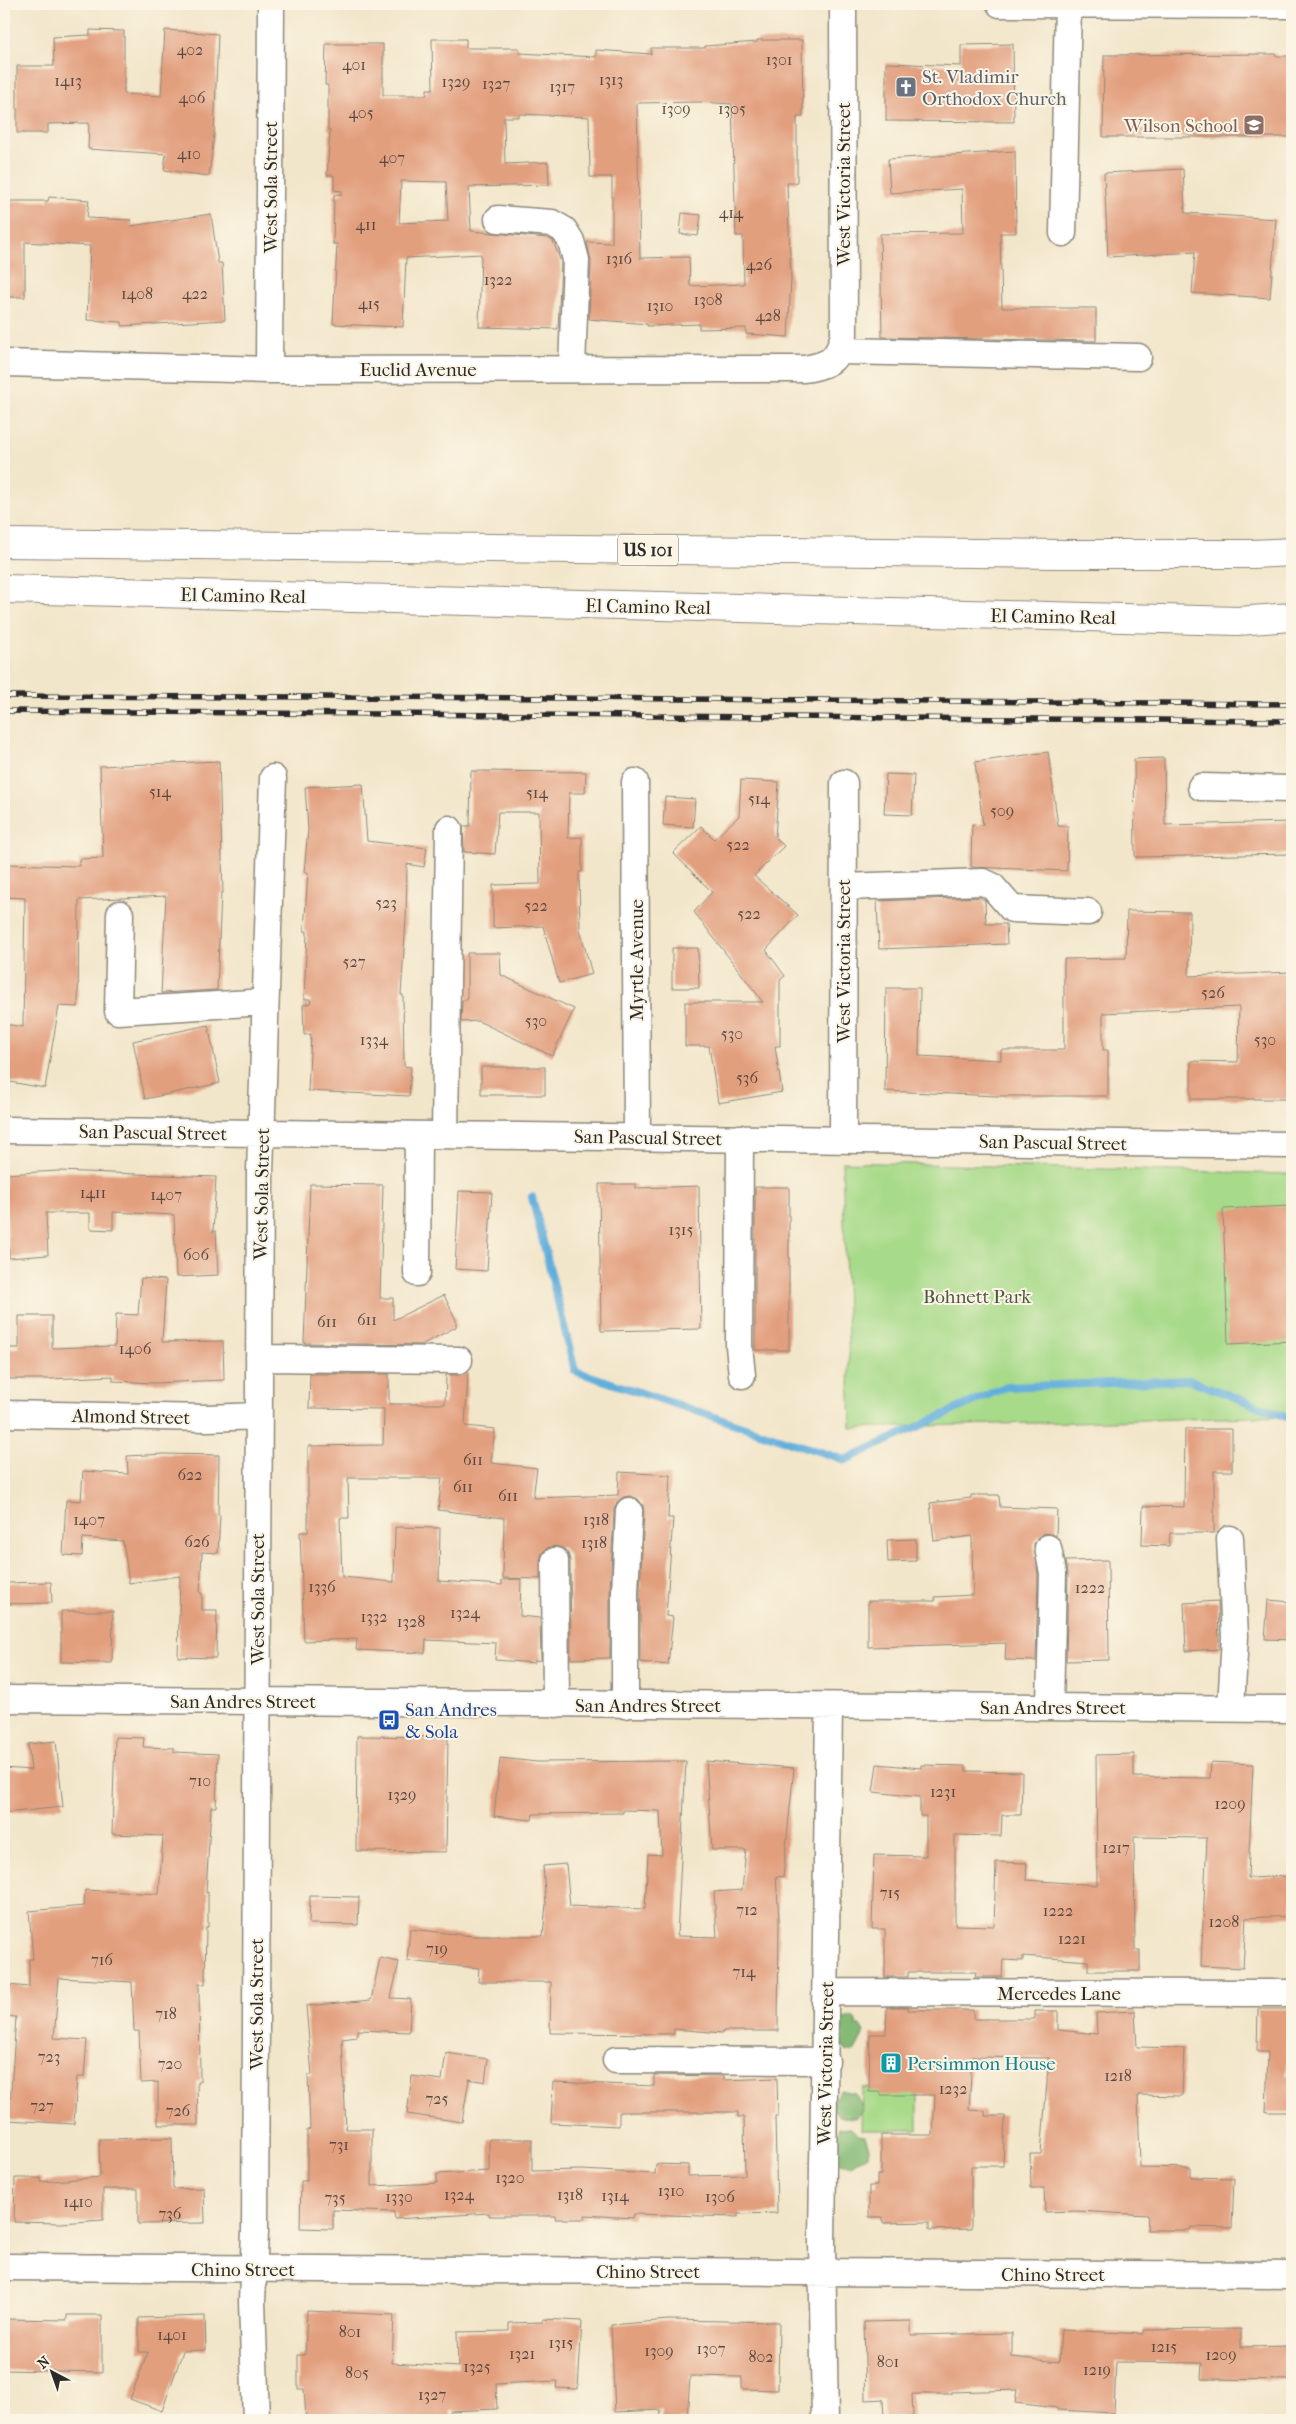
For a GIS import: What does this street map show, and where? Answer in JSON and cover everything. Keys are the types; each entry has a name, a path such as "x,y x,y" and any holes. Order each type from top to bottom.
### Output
{"highway":[{"name":"US 101","path":"4,543 1044,554 1252,554 1292,552"},
{"name":"El Camino Real","path":"4,589 1238,621 1292,617"},
{"path":"1238,621 1292,624"}],"street":[{"name":"West Sola Street","path":"269,370 270,4"},
{"name":"West Victoria Street","path":"836,356 844,334 843,4"},
{"path":"1000,4 1292,5"},
{"path":"1063,233 1068,4"},
{"path":"498,218 552,223 564,230 572,241 576,260 572,368"},
{"name":"Euclid Avenue","path":"4,363 269,370 804,369 819,367 836,356 1138,357"},
{"name":"West Sola Street","path":"256,2420 252,2301 261,1134 274,778"},
{"name":"Myrtle Avenue","path":"635,782 637,1137"},
{"name":"West Victoria Street","path":"842,1140 844,783"},
{"path":"1201,787 1292,789"},
{"path":"445,1135 449,829"},
{"path":"844,886 984,882 992,886 1012,909 1088,912"},
{"path":"120,914 118,1011 265,1002"},
{"name":"San Pascual Street","path":"4,1130 1292,1145"},
{"path":"417,1273 418,1135"},
{"path":"740,1138 739,1346 742,1375"},
{"path":"259,1358 459,1360"},
{"name":"Almond Street","path":"4,1414 208,1418 258,1416"},
{"path":"625,1705 625,1592 629,1511"},
{"path":"1230,1539 1235,1636 1231,1708"},
{"path":"1048,1548 1053,1573 1055,1707"},
{"path":"555,1561 556,1704"},
{"path":"1055,1707 1067,1572"},
{"name":"San Andres Street","path":"4,1699 1292,1709"},
{"name":"West Victoria Street","path":"825,2420 822,2273 827,1992 829,1706"},
{"name":"Mercedes Lane","path":"827,1992 1292,1993"},
{"path":"616,2060 826,2061"},
{"name":"Chino Street","path":"4,2267 1292,2275"}],"green space":[{"name":"Bohnett Park","path":"842,1162 1292,1174 1292,1416 851,1428"},
{"path":"852,2016 856,2020 856,2026 860,2026 864,2033 854,2052 847,2052 833,2033 843,2018"},
{"path":"862,2088 918,2089 918,2130 861,2130"},
{"path":"840,2090 855,2093 862,2106 863,2111 855,2118 839,2117 833,2109 834,2098 838,2096"},
{"path":"851,2127 858,2135 865,2136 869,2148 868,2155 851,2166 838,2161 833,2152 833,2147 839,2128"}],"building":[{"path":"90,30 124,31 124,94 161,96 165,30 218,34 214,135 209,176 164,170 166,154 88,149 89,123 48,124 48,133 17,133 17,66 54,66 53,37 90,35"},
{"path":"432,39 466,39 466,48 519,48 519,53 596,57 596,50 651,54 651,48 705,48 705,46 757,42 757,40 802,40 803,117 797,117 797,183 787,183 791,279 788,337 746,334 746,328 699,329 699,324 647,326 647,324 589,319 591,261 587,242 612,243 612,177 590,177 589,117 519,114 519,117 504,117 505,164 548,162 549,185 469,187 471,231 547,238 553,241 561,262 558,329 479,327 481,254 406,258 403,327 333,324 337,244 333,244 334,195 342,194 342,191 334,190 334,175 327,175 330,130 328,130 328,85 325,85 326,44 383,44 383,95 427,95 427,89 433,89","holes":["699,102 732,104 736,236 743,236 744,284 690,286 689,257 640,258 637,103","401,181 446,182 448,221 399,223"]},
{"path":"1013,44 1014,122 886,121 886,63 961,66 961,45"},
{"path":"1276,54 1276,56 1292,56 1292,137 1103,137 1104,55"},
{"path":"1015,151 1016,233 1000,233 1002,308 1096,308 1096,341 882,337 880,234 963,233 962,189 890,193 888,159"},
{"path":"1183,169 1185,213 1276,219 1270,298 1192,293 1195,252 1108,257 1104,173"},
{"path":"49,197 89,200 87,218 131,220 131,226 211,214 218,263 222,263 225,320 122,326 122,322 87,320 90,246 25,242 25,297 4,297 4,201 48,201"},
{"path":"682,213 701,215 698,236 680,234"},
{"path":"1048,752 1058,826 1068,826 1067,871 971,867 972,824 983,825 975,762"},
{"path":"1164,758 1165,825 1292,822 1292,854 1135,857 1134,759"},
{"path":"219,761 223,893 221,893 217,990 161,993 166,896 79,900 78,1007 59,1006 45,1088 4,1081 4,1024 23,1027 25,898 4,897 4,864 79,866 79,859 103,858 100,766"},
{"path":"471,771 586,772 585,793 569,793 568,838 582,837 582,872 579,872 580,930 592,974 559,983 543,926 493,928 493,885 540,884 539,812 498,812 495,854 464,852 463,826 470,826"},
{"path":"886,774 914,775 912,815 884,814"},
{"path":"741,780 779,782 775,837 784,846 754,876 798,915 766,950 785,976 780,980 780,1046 775,1046 782,1092 718,1103 709,1046 685,1046 685,1002 763,1002 694,912 712,892 673,853 701,826 714,839 739,816"},
{"path":"363,784 367,841 427,848 424,867 407,864 406,920 401,995 403,995 404,1066 411,1067 409,1096 308,1091 311,1034 304,1035 303,1005 311,1003 310,999 304,999 307,931 304,931 308,872 304,872 308,829 305,787"},
{"path":"665,797 695,799 693,827 663,825"},
{"path":"980,897 985,901 986,924 1006,924 1007,944 879,949 877,901"},
{"path":"1127,911 1190,912 1189,976 1292,972 1292,1099 1191,1099 1191,1061 1238,1062 1239,1007 1103,1013 1103,1050 1108,1050 1108,1096 997,1096 885,1091 886,988 920,988 919,1056 1001,1060 1001,1050 1064,1050 1064,959 1126,958"},
{"path":"672,948 698,948 699,988 672,988"},
{"path":"467,953 500,953 501,975 574,1009 552,1056 478,1021 461,1022 462,1000 467,1000"},
{"path":"208,1025 220,1083 145,1099 133,1041"},
{"path":"481,1067 545,1067 545,1095 481,1095"},
{"path":"58,1171 216,1177 213,1232 216,1231 218,1275 176,1277 174,1215 113,1212 113,1230 90,1229 90,1213 46,1213 48,1255 9,1258 4,1174"},
{"path":"310,1184 383,1185 380,1298 393,1298 393,1320 444,1295 456,1320 456,1327 421,1345 304,1343"},
{"path":"599,1184 636,1184 636,1188 699,1186 701,1329 601,1331"},
{"path":"755,1187 789,1187 789,1350 755,1350"},
{"path":"459,1191 492,1192 487,1271 455,1269"},
{"path":"1292,1206 1292,1341 1228,1344 1223,1209"},
{"path":"141,1278 166,1280 162,1342 223,1341 224,1380 154,1383 113,1381 113,1376 4,1379 4,1348 19,1348 19,1316 52,1316 52,1348 115,1346 116,1314 138,1315"},
{"path":"468,1372 465,1426 495,1429 491,1463 537,1468 533,1498 618,1495 619,1472 670,1475 668,1518 673,1518 666,1616 673,1617 668,1665 640,1662 640,1592 644,1512 643,1505 638,1499 630,1496 623,1497 617,1502 614,1510 610,1591 610,1658 571,1659 570,1561 568,1553 563,1548 555,1546 547,1548 542,1553 540,1561 540,1579 503,1578 504,1518 438,1510 442,1478 348,1478 349,1518 340,1518 342,1577 394,1582 395,1527 440,1528 439,1581 502,1585 502,1580 521,1579 520,1616 540,1618 541,1660 534,1661 534,1663 495,1660 496,1643 426,1640 425,1653 356,1650 357,1639 304,1641 300,1532 308,1532 308,1446 383,1445 384,1409 309,1408 310,1374 389,1374 389,1404 445,1404 446,1375 459,1375"},
{"path":"1185,1429 1232,1429 1232,1471 1214,1471 1214,1533 1170,1533 1169,1546 1142,1545 1143,1506 1184,1507"},
{"path":"164,1454 219,1455 218,1515 220,1515 218,1553 202,1552 200,1593 202,1593 202,1610 217,1610 216,1658 178,1657 180,1576 129,1583 123,1541 83,1538 82,1556 63,1555 66,1500 81,1501 83,1471 128,1474 127,1456"},
{"path":"971,1495 999,1495 1000,1507 1057,1509 1056,1536 1045,1533 1038,1537 1034,1544 1038,1574 1036,1661 1005,1660 1006,1643 868,1647 868,1601 935,1601 935,1597 973,1595 972,1536 934,1541 930,1503 971,1498"},
{"path":"916,1539 916,1561 888,1562 887,1540"},
{"path":"1108,1560 1109,1660 1066,1661 1068,1573 1066,1561"},
{"path":"51,1582 52,1603 4,1604 4,1583"},
{"path":"1268,1600 1292,1602 1292,1640 1265,1639"},
{"path":"1218,1601 1219,1649 1186,1651 1184,1603"},
{"path":"61,1611 113,1611 112,1663 61,1662"},
{"path":"357,1736 448,1737 446,1852 356,1851"},
{"path":"115,1737 144,1738 143,1747 174,1748 174,1752 218,1754 216,1807 211,1807 206,1893 208,1892 208,1927 206,1927 205,1984 199,1984 200,2081 197,2081 198,2125 158,2125 158,2082 141,2083 139,2031 134,2031 132,1982 59,1978 54,2038 87,2040 84,2077 77,2077 74,2124 9,2120 16,2017 6,2016 8,1985 29,1987 29,1959 33,1959 29,1911 84,1906 85,1890 159,1894 163,1836 112,1834"},
{"path":"56,1741 63,1807 4,1813 4,1768 31,1770 28,1744"},
{"path":"1134,1754 1134,1777 1210,1778 1211,1762 1253,1764 1248,1878 1292,1876 1292,1916 1246,1918 1243,1968 1201,1966 1207,1838 1134,1837 1135,1950 1140,1950 1140,1971 1088,1971 1088,1961 1023,1956 1023,1961 1003,1960 1002,1977 975,1977 976,1972 908,1972 908,1977 885,1977 885,1929 872,1929 874,1855 926,1856 926,1816 920,1816 920,1797 873,1792 877,1764 921,1768 921,1765 966,1766 966,1771 1022,1772 1021,1815 1002,1815 1001,1836 955,1835 955,1925 994,1926 996,1862 1027,1863 1026,1880 1097,1885 1096,1755"},
{"path":"500,1758 537,1762 686,1761 677,1936 717,1937 714,1892 742,1890 746,1850 712,1850 706,1761 794,1768 783,1877 776,1876 779,1918 778,2031 723,2031 723,2033 674,2029 674,2034 550,2033 551,1982 478,1982 479,1968 407,1961 410,1929 473,1936 543,1936 546,1904 543,1866 566,1864 570,1906 645,1909 648,1854 662,1855 660,1811 623,1810 623,1813 533,1814 532,1820 494,1816"},
{"path":"310,1896 359,1897 358,1925 309,1924"},
{"path":"380,1958 399,1962 391,1998 411,1999 409,2032 357,2030 357,2037 342,2039 346,2129 372,2129 372,2186 437,2183 437,2174 489,2171 489,2139 532,2139 532,2171 582,2170 655,2174 656,2164 688,2165 688,2176 745,2175 744,2117 738,2117 738,2112 619,2112 619,2126 551,2123 553,2082 654,2086 654,2075 724,2076 724,2080 777,2078 778,2116 775,2116 777,2213 738,2214 738,2217 634,2214 633,2218 585,2215 585,2219 555,2219 555,2216 489,2216 489,2213 395,2219 394,2212 333,2210 333,2229 300,2228 301,2181 307,2181 307,2130 310,2129 308,2075 312,2075 306,2006 371,2000"},
{"path":"887,2007 908,2007 908,2010 973,2010 973,2019 1035,2019 1035,2011 1058,2011 1058,2030 1097,2034 1096,2013 1135,2011 1137,2047 1184,2048 1182,2096 1138,2095 1140,2167 1191,2168 1191,2177 1234,2178 1232,2228 1191,2227 1190,2230 1147,2230 1148,2215 1077,2211 1045,2212 1044,2188 1031,2188 1030,2154 1041,2154 1049,2058 972,2057 969,2110 985,2111 985,2116 1005,2116 1003,2166 971,2166 971,2229 929,2230 929,2222 883,2223 883,2217 869,2217 869,2186 877,2186 877,2175 881,2175 881,2135 933,2135 935,2095 880,2095 880,2092 869,2092 870,2034 886,2034"},
{"path":"1258,2009 1288,2009 1287,2075 1292,2075 1292,2112 1266,2112 1268,2052 1257,2052"},
{"path":"446,2053 488,2059 485,2082 469,2079 462,2122 407,2114 412,2076 442,2080"},
{"path":"172,2138 173,2189 204,2188 205,2223 138,2224 138,2189 103,2189 103,2220 61,2223 14,2222 15,2178 41,2178 41,2182 100,2177 99,2139"},
{"path":"307,2311 394,2315 392,2363 458,2367 457,2332 509,2331 509,2323 543,2322 543,2319 582,2321 578,2389 556,2388 557,2381 496,2384 497,2409 450,2411 450,2420 306,2420 304,2389 298,2389 298,2355 305,2355"},
{"path":"67,2315 102,2315 102,2372 4,2370 4,2319 67,2320"},
{"path":"205,2316 206,2350 183,2351 162,2411 130,2399 148,2352 139,2352 139,2318"},
{"path":"668,2320 779,2322 778,2390 742,2389 742,2377 690,2376 687,2420 660,2420 661,2410 615,2412 611,2325"},
{"path":"911,2321 911,2335 1012,2333 1012,2357 1059,2362 1061,2330 1144,2334 1144,2330 1241,2329 1241,2347 1292,2346 1292,2380 1201,2379 1202,2363 1116,2362 1114,2413 1057,2410 1057,2408 1015,2403 1017,2390 912,2394 913,2417 884,2418 883,2399 866,2400 864,2322"}],"waterway":[{"path":"532,1197 575,1371 845,1460 1005,1387 1190,1380 1292,1419"}],"railway":[{"path":"4,696 1292,704"},
{"path":"4,711 1292,721"}],"place":[{"name":"St. Vladimir Orthodox Church","path":"906,87"},
{"name":"Wilson School","path":"1254,125"},
{"name":"San Andres & Sola","path":"389,1720"},
{"name":"Persimmon House","path":"891,2063"}]}
